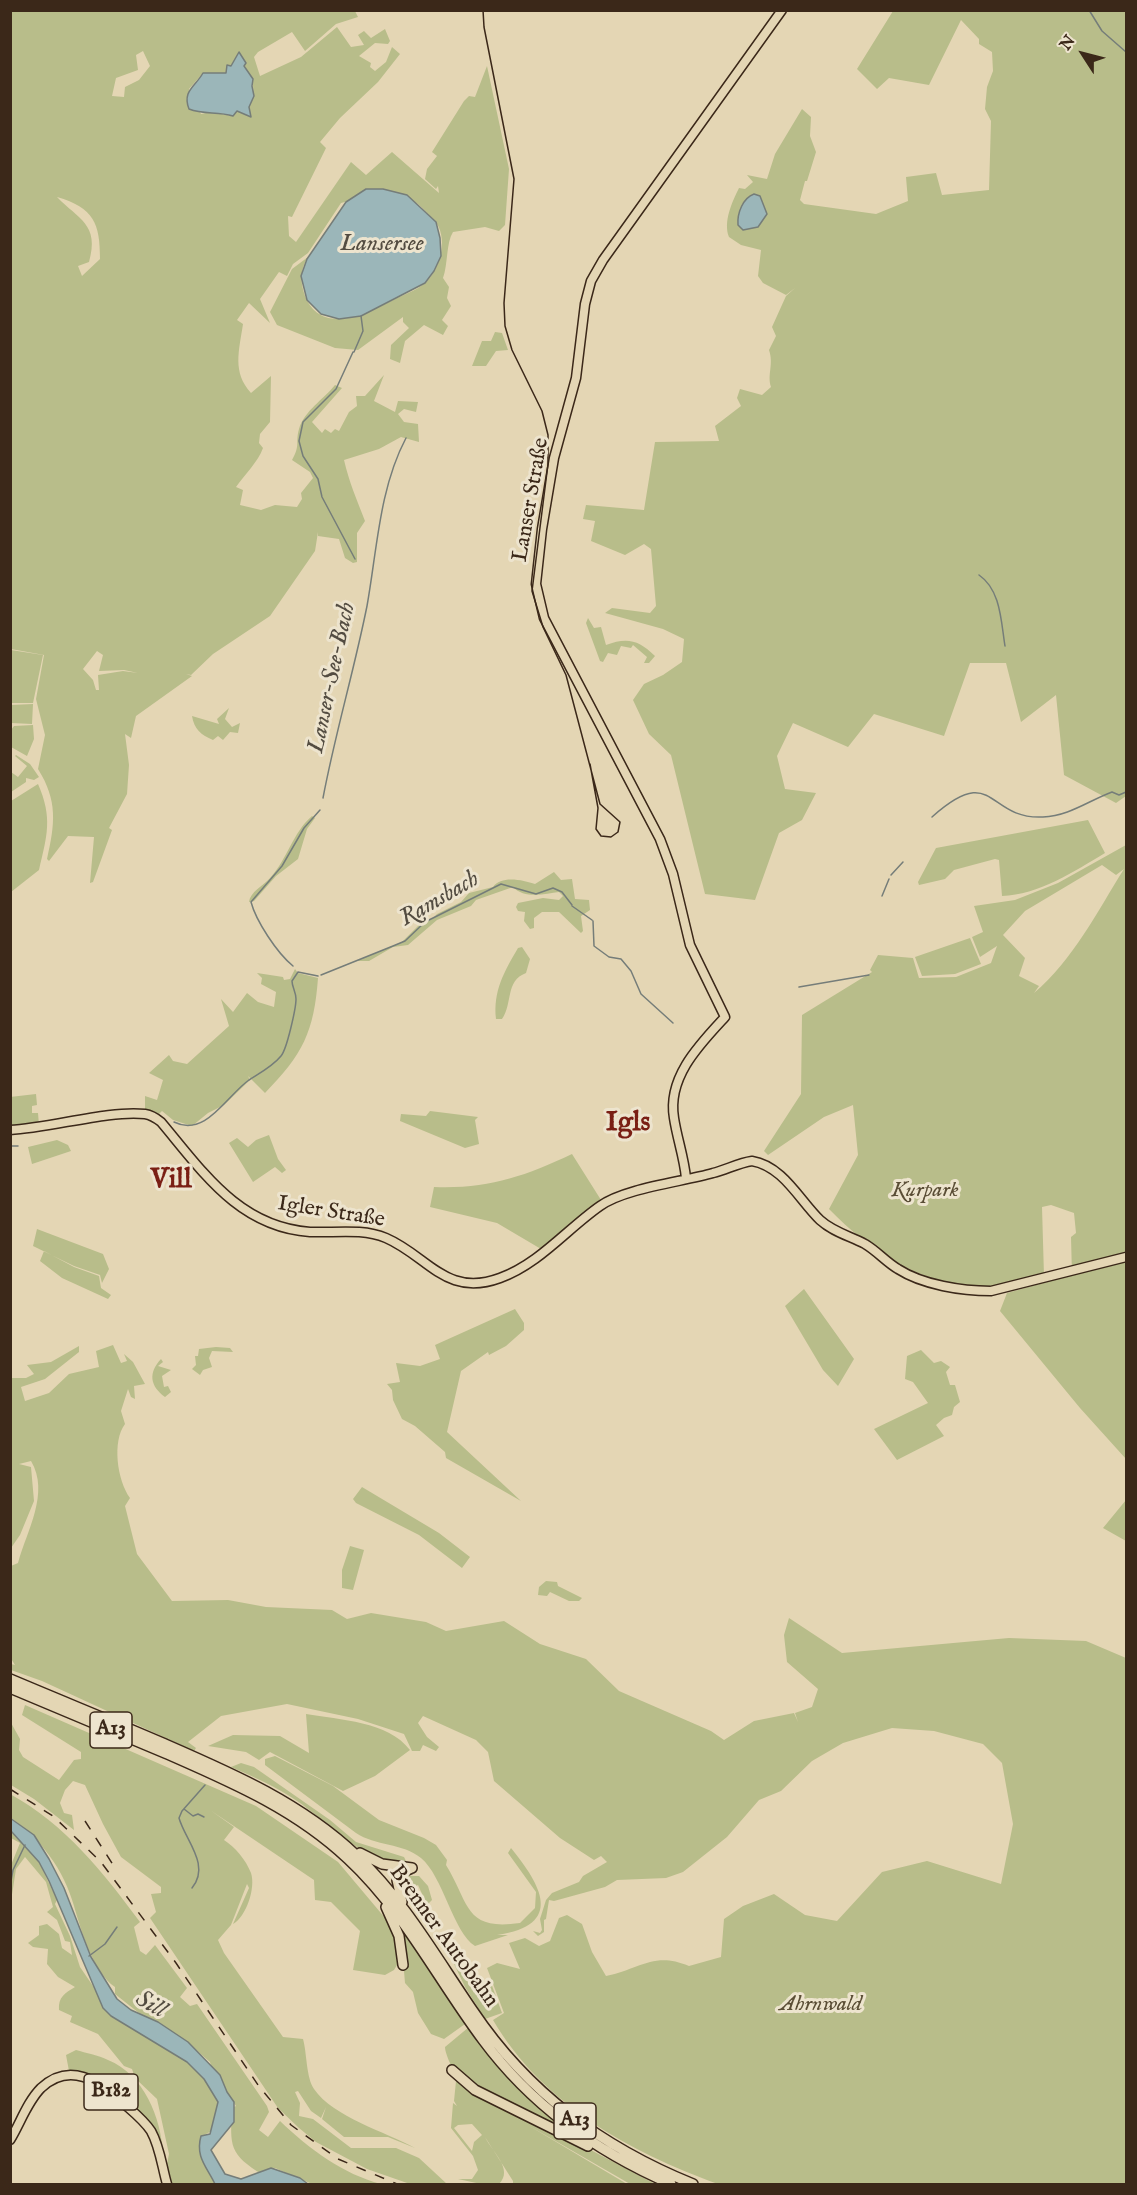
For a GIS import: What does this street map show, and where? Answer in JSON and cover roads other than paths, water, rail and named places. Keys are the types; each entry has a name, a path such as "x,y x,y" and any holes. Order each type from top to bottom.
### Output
{"highway":[{"name":"Brenner Autobahn","path":"10,1679 214,1770 225,1780 274,1804 303,1822 343,1855 376,1889 470,2014 510,2073 538,2101 583,2137 623,2161 671,2184"},
{"name":"Brenner Autobahn","path":"10,1688 214,1770 234,1774 278,1796 330,1832 371,1870 408,1914 470,2014"},
{"path":"330,1832 372,1860 412,1868 401,1874 397,1883 408,1914"},
{"path":"376,1889 396,1927 403,1965"},
{"name":"Brenner Autobahn","path":"479,2027 522,2073 577,2122 637,2159 693,2184"},
{"path":"452,2070 475,2090 623,2161"}],"main road":[{"name":"Lanser Straße","path":"686,1178 673,1116 673,1092 683,1068 725,1017 690,945 667,854 544,618 536,584 553,465 576,378 585,304 594,274 684,144 782,10"},
{"name":"Igler Straße","path":"10,1130 54,1126 103,1117 150,1115 161,1122 219,1191 246,1212 277,1226 299,1231 375,1234 399,1245 439,1274 465,1282 483,1282 512,1272 559,1241 606,1202 686,1178"},
{"path":"686,1178 711,1174 743,1163 758,1162 793,1188 823,1222 868,1246 896,1268 913,1277 970,1290 991,1291 1023,1285 1126,1257"},
{"name":"B182","path":"10,2140 35,2096 45,2085 67,2075 87,2076 111,2092 146,2124 154,2139 167,2184"}],"water":[{"path":"239,52 246,63 244,66 253,79 254,96 249,107 251,117 237,111 233,116 189,109 188,93 203,73 226,73 227,65 231,66"},
{"name":"Lansersee","path":"366,189 383,189 407,195 436,222 441,256 425,283 361,316 339,319 321,314 307,300 301,276 307,259 346,202"},
{"path":"754,194 760,196 767,214 758,227 743,230 738,225 740,211 744,202"},
{"path":"10,1818 34,1835 49,1859 64,1888 91,1957 117,1999 131,2010 158,2022 188,2042 220,2075 234,2102 234,2122 211,2150 225,2174 241,2179 271,2168 300,2178 308,2184 215,2184 203,2162 200,2143 201,2136 210,2134 218,2102 204,2079 187,2062 111,2016 103,2008 49,1881 39,1862 11,1831"}],"waterway":[{"path":"1089,10 1102,31 1126,52"},
{"name":"Lanser-See-Bach","path":"354,352 363,331 361,316"},
{"name":"Lanser-See-Bach","path":"353,352 336,389 303,422 299,441 303,456 318,479 322,497 355,559"},
{"name":"Lanser-See-Bach","path":"323,798 367,606 384,499 406,438"},
{"path":"979,575 992,589 996,598 1005,646"},
{"name":"Ramsbach","path":"932,817 953,801 968,794 980,793 1024,816 1043,817 1070,811 1112,792 1119,795 1126,792"},
{"name":"Lanser-See-Bach","path":"293,966 268,936 251,902 282,866 304,828 320,810"},
{"name":"Ramsbach","path":"891,875 903,862"},
{"name":"Ramsbach","path":"882,896 889,879"},
{"name":"Ramsbach","path":"321,975 405,941 425,922 501,884 536,894 553,888 562,892 572,905"},
{"name":"Ramsbach","path":"572,906 592,920"},
{"name":"Ramsbach","path":"593,921 594,946 609,957 621,959 631,971 641,994 673,1023"},
{"name":"Ramsbach","path":"174,1122 186,1125 206,1120 249,1080 278,1060 286,1045 296,1004 292,981 298,972 318,976"},
{"name":"Ramsbach","path":"799,987 869,975"},
{"name":"Ramsbach","path":"10,1146 18,1146"},
{"path":"192,1888 197,1879 198,1862 179,1818 182,1811 205,1785"},
{"path":"184,1809 193,1816 198,1814 204,1817"},
{"path":"10,1886 13,1870 25,1845"},
{"path":"89,1956 105,1944 117,1927"}],"tram line":[{"path":"483,10 484,27 514,179 504,303 505,326 512,350 542,411 548,435 548,464 532,591 543,627 566,675 600,804 620,822 618,832 611,837 601,836 596,829 598,808 590,764"}],"railway":[{"path":"10,1789 53,1816 101,1862 176,1963 258,2085 291,2125 338,2159 397,2184"},
{"path":"85,1821 117,1871"}],"district":[{"name":"Igls","path":"628,1124"},
{"name":"Vill","path":"171,1181"}],"park label":[{"name":"Kurpark","path":"925,1191"},
{"name":"Ahrnwald","path":"821,2005"}],"water label":[{"name":"Sill","path":"150,2006"}]}
